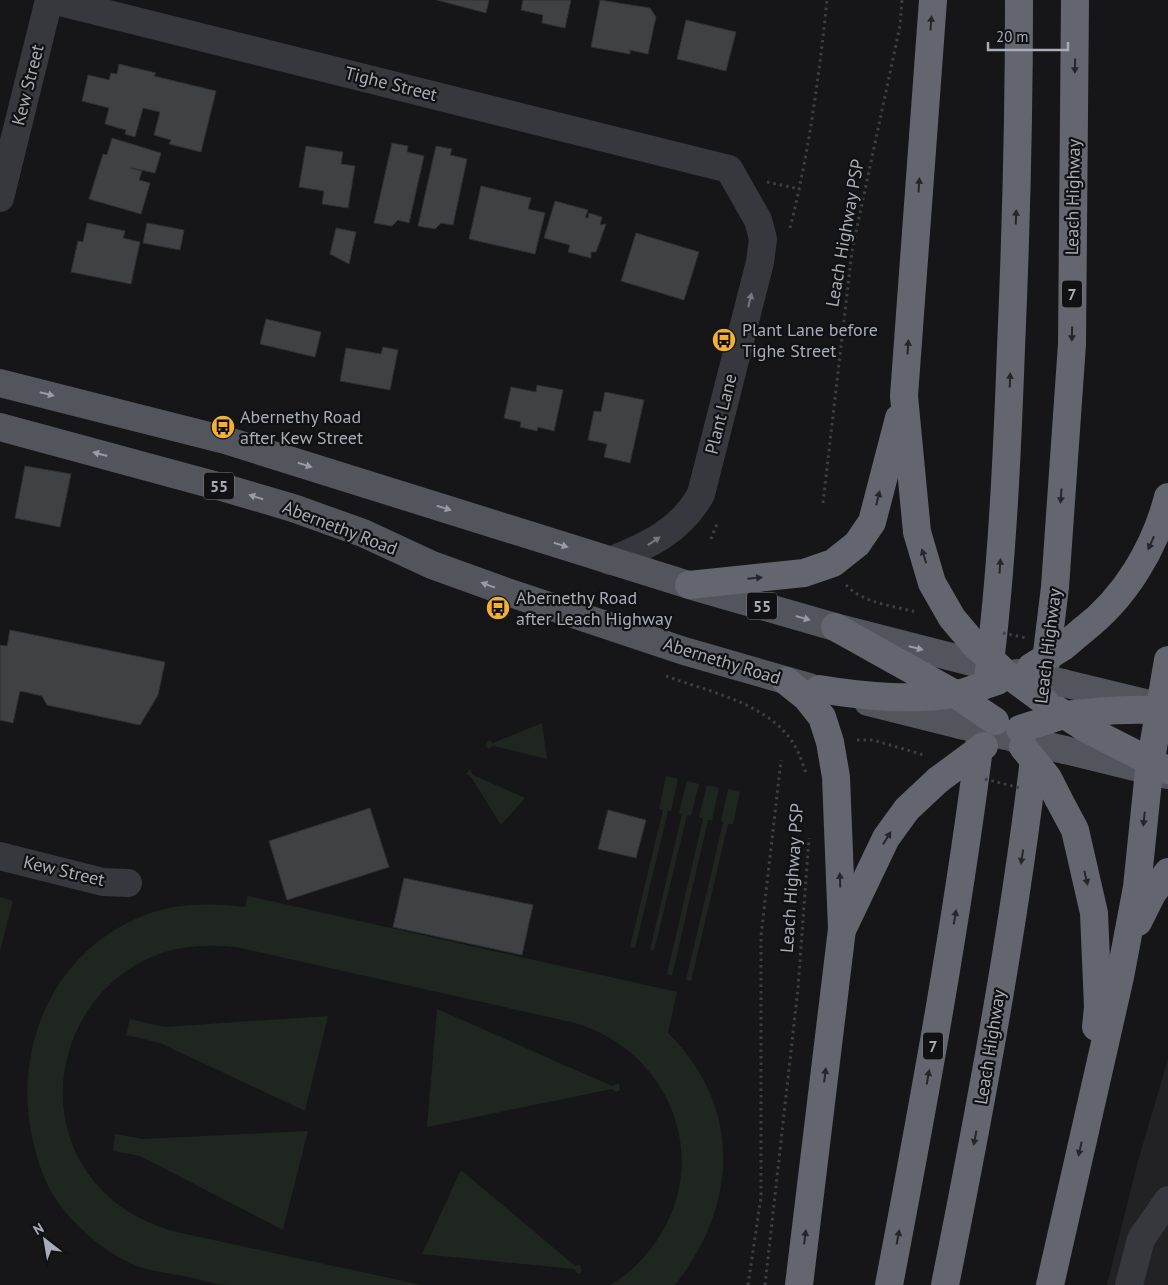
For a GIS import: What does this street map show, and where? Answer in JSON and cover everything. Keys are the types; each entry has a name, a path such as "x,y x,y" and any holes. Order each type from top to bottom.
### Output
{"highway":[{"path":"933,0 904,396 917,532 932,583 957,624 974,644 1008,672 1068,716 1159,770"},
{"name":"7","path":"889,1285 920,1124 966,850 996,615 1008,428 1018,162 1019,0"},
{"name":"Leach Highway","path":"945,1285 979,1117 1026,832 1055,587 1072,344 1076,0"},
{"path":"689,585 804,574 833,563 857,544 872,522 904,396"},
{"path":"820,689 872,697 949,700 1063,647 1123,590 1146,554 1163,515 1168,497"},
{"path":"835,627 949,700 995,721 1048,778 1075,830 1094,913 1098,1007 1090,1102"},
{"path":"1050,1285 1090,1102 1120,977 1137,887 1159,770 1168,660"},
{"path":"786,681 806,697 822,717 830,742 836,777 842,929 799,1285"},
{"path":"842,929 886,838 907,809 938,780 984,746 1068,716 1100,710 1164,709"},
{"path":"1120,977 1133,934 1152,894 1168,872"}],"main road":[{"name":"55","path":"0,383 225,440 610,561 835,627 1008,672 1075,686 1164,709"},
{"name":"Abernethy Road","path":"0,428 293,508 363,533 432,565 504,591 684,651 820,689"},
{"path":"1009,736 1159,770"}],"street":[{"name":"Tighe Street","path":"51,0 729,169"},
{"name":"Kew Street","path":"0,198 51,0"},
{"name":"Plant Lane","path":"610,561 647,546 680,524 701,494 760,262 763,240 758,220 729,169"},
{"name":"Kew Street","path":"0,856 103,882 128,883"},
{"path":"1129,1285 1141,1239 1168,1200"}],"path":[{"name":"Leach Highway PSP","path":"823,503 852,251 900,26 902,0"},
{"path":"844,583 853,593 919,612"},
{"name":"Leach Highway PSP","path":"664,676 748,706 778,724 796,747 809,782"},
{"path":"848,740 873,740 924,755"},
{"name":"Leach Highway PSP","path":"748,1285 761,1197 761,936 782,760"},
{"path":"980,778 1028,790"},
{"name":"Leach Highway PSP","path":"765,1285 798,988 810,831"}],"shaded area":[{"path":"542,723 547,759 493,746 489,749 485,746 489,740 493,743"},
{"path":"470,769 473,775 525,798 501,825 471,777 466,774"},
{"path":"666,776 678,779 671,811 668,811 635,948 630,947 663,810 659,809"},
{"path":"687,781 699,784 691,816 687,815 654,951 650,950 682,814 679,813"},
{"path":"707,785 719,788 712,820 708,820 672,976 667,974 703,819 699,817"},
{"path":"728,789 740,792 733,824 728,824 691,981 686,980 723,823 721,821"},
{"path":"248,896 677,992 668,1033 692,1062 710,1092 720,1124 723,1157 720,1190 711,1222 696,1254 675,1285 610,1285 638,1264 659,1237 675,1205 681,1171 680,1139 671,1107 655,1079 632,1054 604,1035 571,1022 236,947 204,946 180,948 135,966 104,990 82,1021 68,1056 63,1093 68,1130 83,1165 109,1197 123,1208 147,1221 172,1231 422,1285 228,1285 210,1282 152,1271 137,1266 99,1244 77,1225 50,1190 35,1151 28,1110 29,1070 37,1030 53,994 76,962 107,935 145,915 182,906 220,905 245,907"},
{"path":"0,897 13,901 0,951"},
{"path":"437,1009 612,1086 619,1083 620,1090 616,1092 612,1089 427,1127"},
{"path":"328,1016 305,1111 160,1043 126,1035 130,1019 164,1027"},
{"path":"1168,1059 1168,1285 1107,1285 1138,1161"},
{"path":"308,1131 283,1230 140,1156 113,1151 115,1134 143,1139"},
{"path":"461,1170 575,1266 580,1265 582,1272 578,1274 574,1269 422,1254"}],"building":[{"path":"437,0 489,0 486,13"},
{"path":"523,0 571,0 565,28 542,23 543,15 521,10"},
{"path":"600,0 650,8 656,17 648,54 630,50 630,54 591,47"},
{"path":"686,20 736,32 726,71 677,59"},
{"path":"119,64 156,73 154,76 216,91 201,152 169,144 171,140 154,135 160,112 143,108 135,137 125,134 126,130 105,124 109,108 82,101 88,75 109,80 111,73 117,74"},
{"path":"112,138 161,153 155,173 131,168 142,171 139,180 150,183 141,214 89,199 103,154 107,155"},
{"path":"392,143 408,146 407,152 424,156 409,223 398,220 392,226 374,223"},
{"path":"306,146 343,152 341,164 355,166 348,208 322,204 324,191 299,187"},
{"path":"436,146 452,149 450,155 467,159 453,225 441,223 435,229 418,226"},
{"path":"481,186 531,198 528,209 545,213 535,254 469,239"},
{"path":"555,201 588,210 585,218 588,218 589,213 602,217 600,225 606,224 596,252 591,252 591,258 568,252 570,245 544,238"},
{"path":"87,223 125,231 123,238 140,242 131,284 71,272 78,241 83,242"},
{"path":"147,223 184,230 180,250 143,243"},
{"path":"336,228 356,232 349,264 330,254"},
{"path":"636,233 699,252 684,300 621,281"},
{"path":"266,319 321,332 315,357 260,344"},
{"path":"383,347 398,350 390,390 340,381 346,348 381,354"},
{"path":"537,385 563,390 554,431 538,427 537,431 520,427 521,422 504,418 511,387 536,392"},
{"path":"605,392 644,400 630,463 604,457 607,444 588,440 594,411 601,412"},
{"path":"25,466 71,474 60,527 15,518"},
{"path":"10,630 165,662 158,695 140,725 47,705 42,696 20,691 13,723 0,720 0,645 7,646"},
{"path":"370,808 389,867 287,900 269,841"},
{"path":"608,810 646,820 636,858 598,849"},
{"path":"404,878 533,905 522,955 393,927"}],"place":[{"name":"Plant Lane before Tighe Street","path":"724,340"},
{"name":"Abernethy Road after Kew Street","path":"223,427"},
{"name":"Abernethy Road after Leach Highway","path":"498,608"}]}
